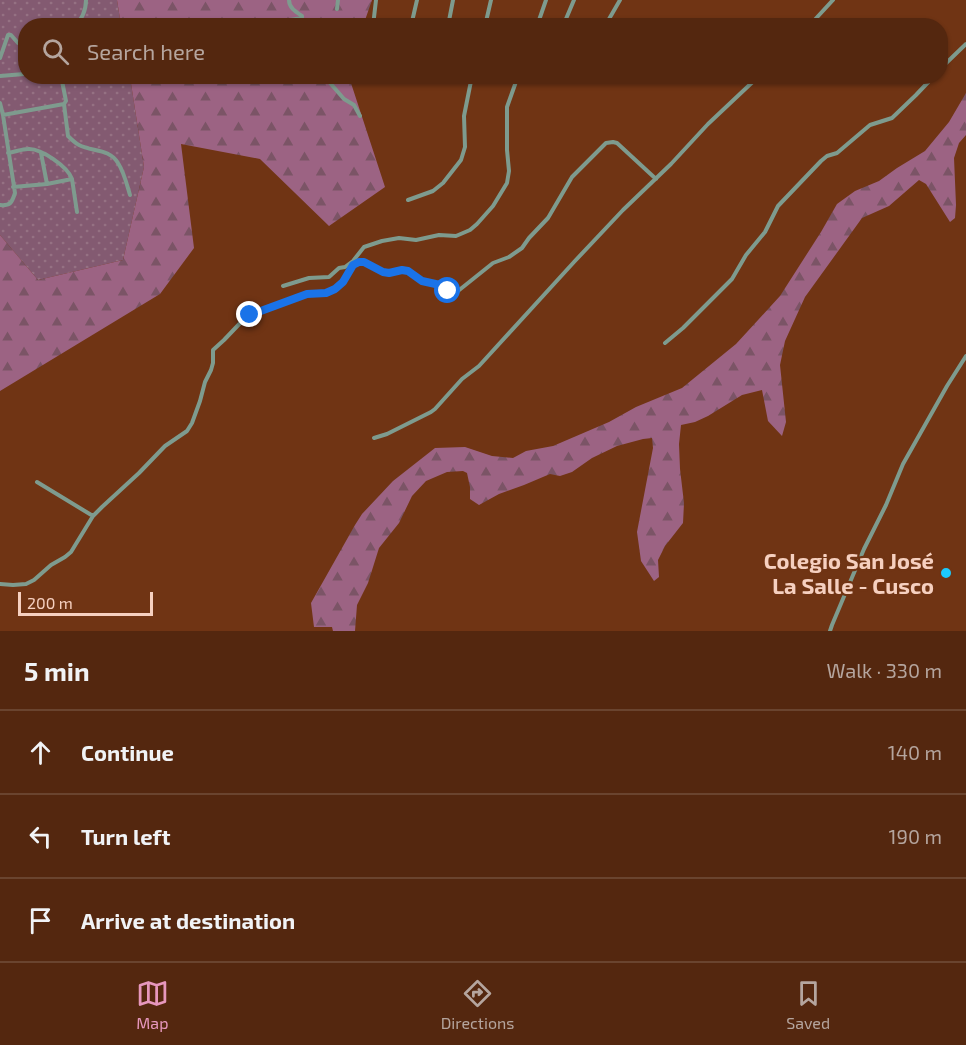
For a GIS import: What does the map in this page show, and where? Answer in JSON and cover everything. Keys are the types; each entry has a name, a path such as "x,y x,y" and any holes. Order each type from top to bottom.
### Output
{"street":[{"path":"82,18 86,0"},
{"path":"289,0 289,4 302,18"},
{"path":"338,0 338,9"},
{"path":"374,18 376,0"},
{"path":"413,18 417,0"},
{"path":"450,18 453,0"},
{"path":"487,18 491,0"},
{"path":"540,18 546,0"},
{"path":"566,18 574,0"},
{"path":"610,18 620,0"},
{"path":"816,18 833,0"},
{"path":"0,58 8,35 11,35 18,43"},
{"path":"948,61 966,44"},
{"path":"0,76 18,74"},
{"path":"63,84 68,136 79,145 100,150 114,158 119,164 130,195"},
{"path":"331,84 344,99 354,105 360,116"},
{"path":"408,200 433,191 443,183 462,160 465,147 464,116 470,84"},
{"path":"0,584 20,585 31,582 45,568 65,557 71,552 93,516 165,446 187,431 192,423 205,382 212,370 213,350 244,318 307,294 326,293 335,289 343,282 361,250 368,245 399,238 416,240 439,235 456,236 470,230 483,218 507,183 509,171 507,107 515,84"},
{"path":"374,438 387,434 435,409 462,380 479,366 574,262 708,124 750,84"},
{"path":"665,343 732,279 746,255 765,232 778,206 820,161 837,153 870,125 892,118 927,84"},
{"path":"0,103 15,193 11,203 0,205"},
{"path":"3,115 64,104"},
{"path":"283,286 309,278 329,277 336,270 356,261 364,262 383,272 408,271 422,281 440,285 448,291 458,291 493,263 510,257 522,248 548,218 572,177 606,143 617,143 656,179"},
{"path":"8,153 35,149 64,167 71,175 77,212"},
{"path":"41,152 47,184"},
{"path":"14,187 72,179"},
{"path":"830,631 903,464 966,356"},
{"path":"37,482 93,516"}],"shaded area":[{"path":"0,0 117,0 120,18 18,18 18,84 131,84 144,167 123,260 38,280 0,235"}],"green space":[{"path":"117,0 372,0 366,18 120,18"},
{"path":"131,84 351,84 385,187 329,226 260,159 181,144 194,248 160,294 0,391 0,235 38,280 123,260 144,167"},
{"path":"966,93 966,135 959,143 954,158 955,218 950,222 926,184 919,180 889,206 862,218 805,297 785,341 780,365 786,422 782,436 768,421 762,390 742,395 708,416 681,425 679,444 684,503 683,523 665,546 658,560 659,577 654,581 641,561 637,532 653,448 652,438 617,446 592,458 572,472 560,476 550,474 499,494 479,505 470,499 467,473 463,471 447,472 426,481 412,496 399,523 379,548 368,583 357,605 355,631 333,631 332,627 314,627 311,603 362,514 393,481 435,448 465,447 492,456 513,458 526,451 553,446 682,388 736,344 780,296 837,204 855,191 879,181 925,151 949,122"}],"place":[{"name":"Colegio San José La Salle - Cusco","path":"946,573"}],"route":[{"path":"250,315 307,294 326,293 335,289 343,282 353,265 359,262 364,262 383,272 408,271 422,281 440,285 448,291"}]}
